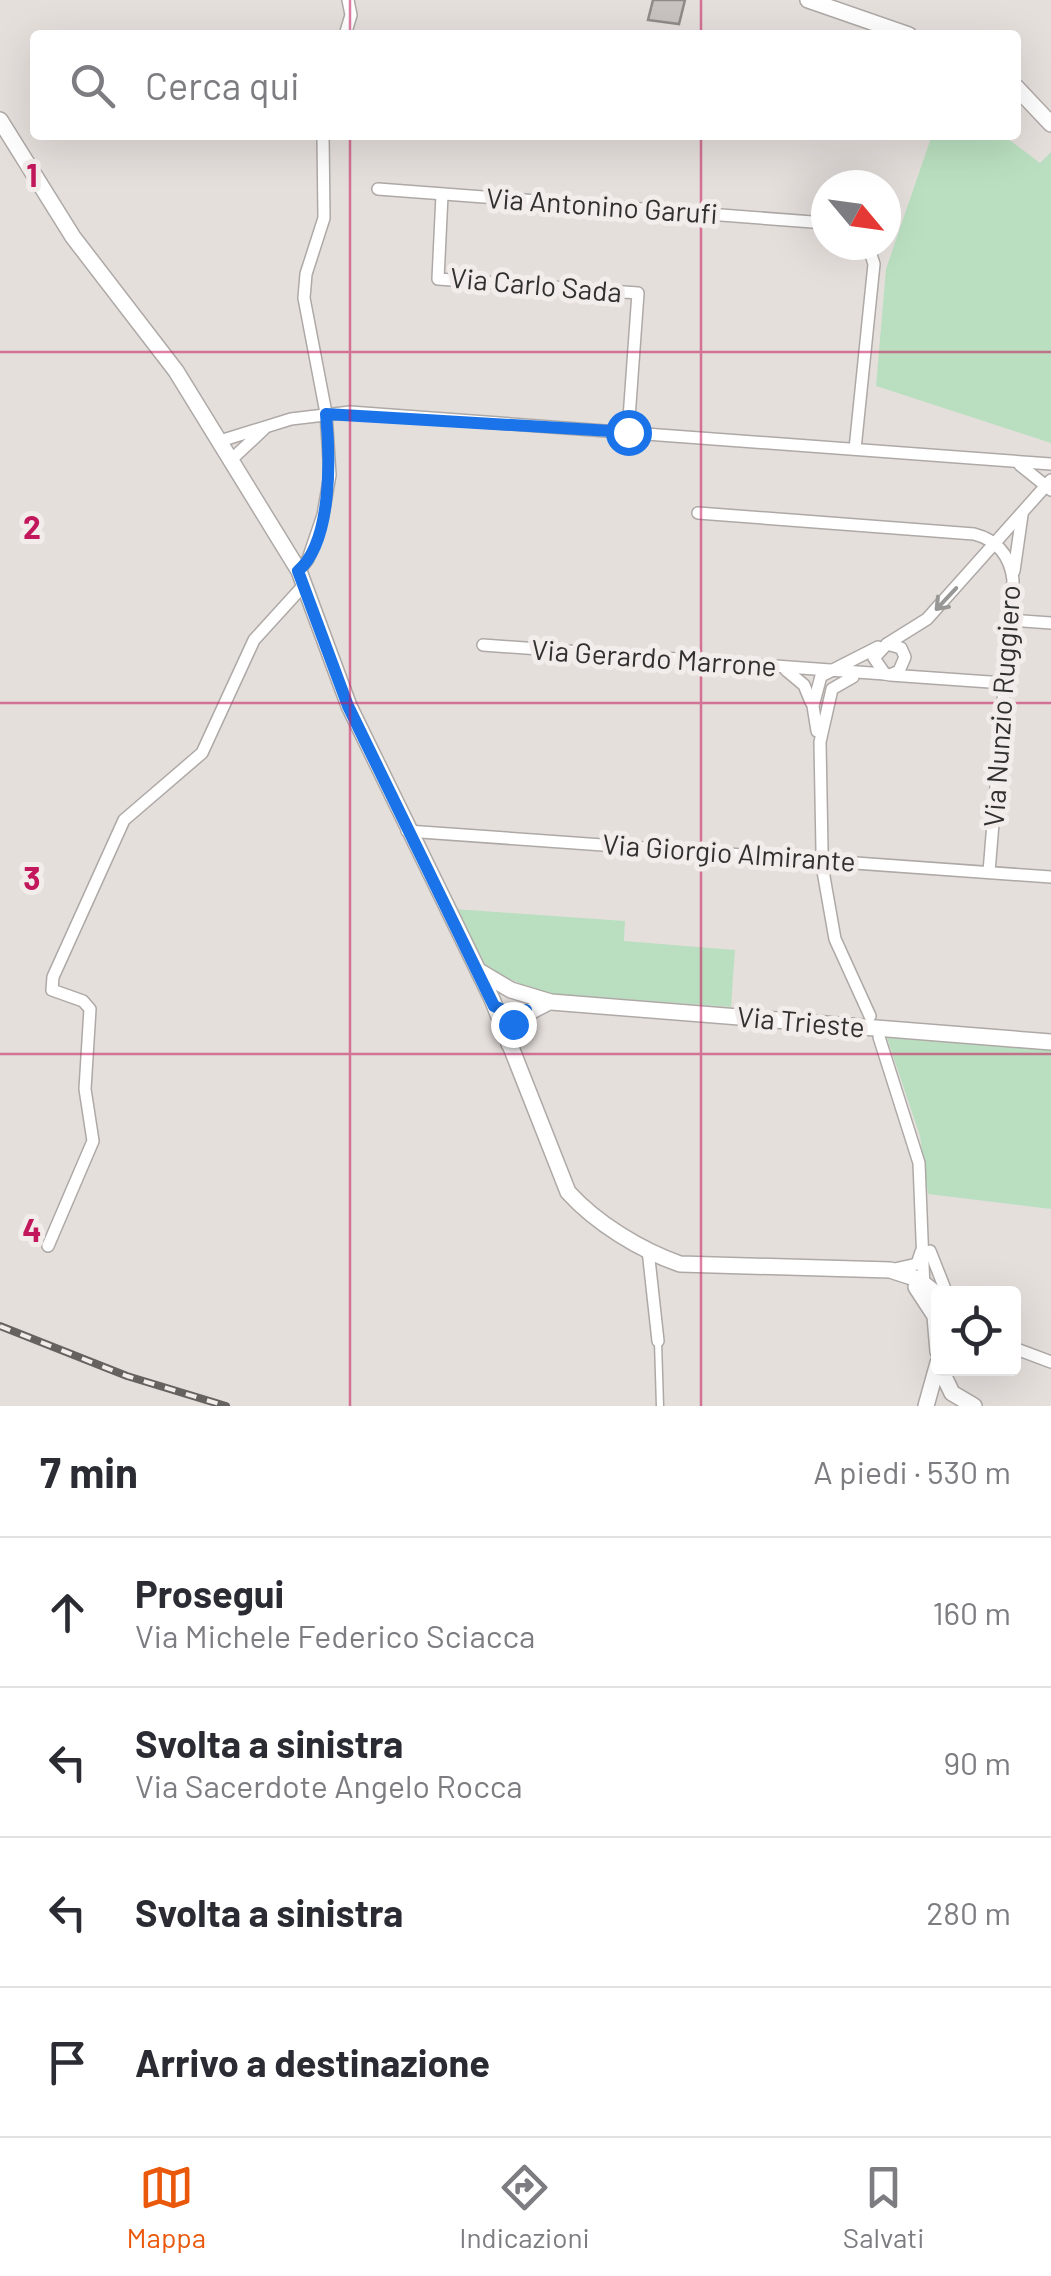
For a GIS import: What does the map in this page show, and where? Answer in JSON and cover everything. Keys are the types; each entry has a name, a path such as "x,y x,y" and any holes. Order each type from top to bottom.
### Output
{"street":[{"path":"346,30 351,15 348,0"},
{"path":"808,0 896,30"},
{"path":"1021,91 1051,124"},
{"path":"0,120 74,237 176,372 301,578 348,706 494,1006 568,1192 589,1213 648,1250 695,1267 890,1270 917,1264 922,1248"},
{"path":"48,1246 94,1132 85,1089 90,1009 83,1002 52,990 53,977 124,820 202,753 254,640 301,578 329,489 326,414 304,298 306,274 324,218 323,140"},
{"name":"Via Antonino Garufi","path":"378,189 811,222"},
{"name":"Via Carlo Sada","path":"442,195 438,279 638,293 628,432"},
{"path":"855,449 873,260"},
{"path":"220,440 326,414 1051,464"},
{"path":"232,459 272,425"},
{"path":"813,706 816,684 826,671 927,620 1049,486 1014,462"},
{"path":"698,513 974,534 997,544"},
{"path":"1012,580 1022,515"},
{"name":"Via Nunzio Ruggiero","path":"989,872 1012,580 1008,561 997,544"},
{"path":"1009,620 1051,623"},
{"name":"Via Gerardo Marrone","path":"483,644 857,675 1004,682"},
{"path":"884,645 901,648 905,658 902,667 887,674 874,658 884,645"},
{"path":"783,668 804,685 820,742"},
{"path":"822,850 820,742 826,698 840,682 857,675"},
{"name":"Via Giorgio Almirante","path":"407,831 1051,878"},
{"path":"823,871 835,939 870,1016"},
{"name":"Via Trieste","path":"474,966 526,1003 1051,1042"},
{"path":"494,1006 500,995 526,1003 513,1024 509,1044"},
{"path":"880,1037 919,1163 922,1248 929,1291"},
{"path":"922,1231 944,1286"},
{"path":"648,1250 658,1341"},
{"path":"870,1270 929,1291"},
{"path":"890,1270 929,1291"},
{"path":"1021,1352 1051,1362"},
{"path":"936,1376 932,1402 958,1398 974,1406"},
{"path":"947,1376 958,1398"}],"lane":[{"path":"658,1341 660,1406"}],"green space":[{"path":"930,140 1010,140 1040,163 1051,152 1051,443 876,386 886,269 889,260 901,260 901,225"},
{"path":"455,909 625,921 624,941 735,950 731,1007 541,993 488,969"},
{"path":"887,1038 1051,1047 1051,1209 928,1194 920,1136"}],"building":[{"path":"653,0 685,0 679,24 648,20"}],"railway":[{"path":"0,1326 127,1376 226,1406"}],"route":[{"path":"513,1024 526,1010 505,1011 494,1006 348,706 298,571 308,559 329,489 326,414 350,412 628,432"}]}
